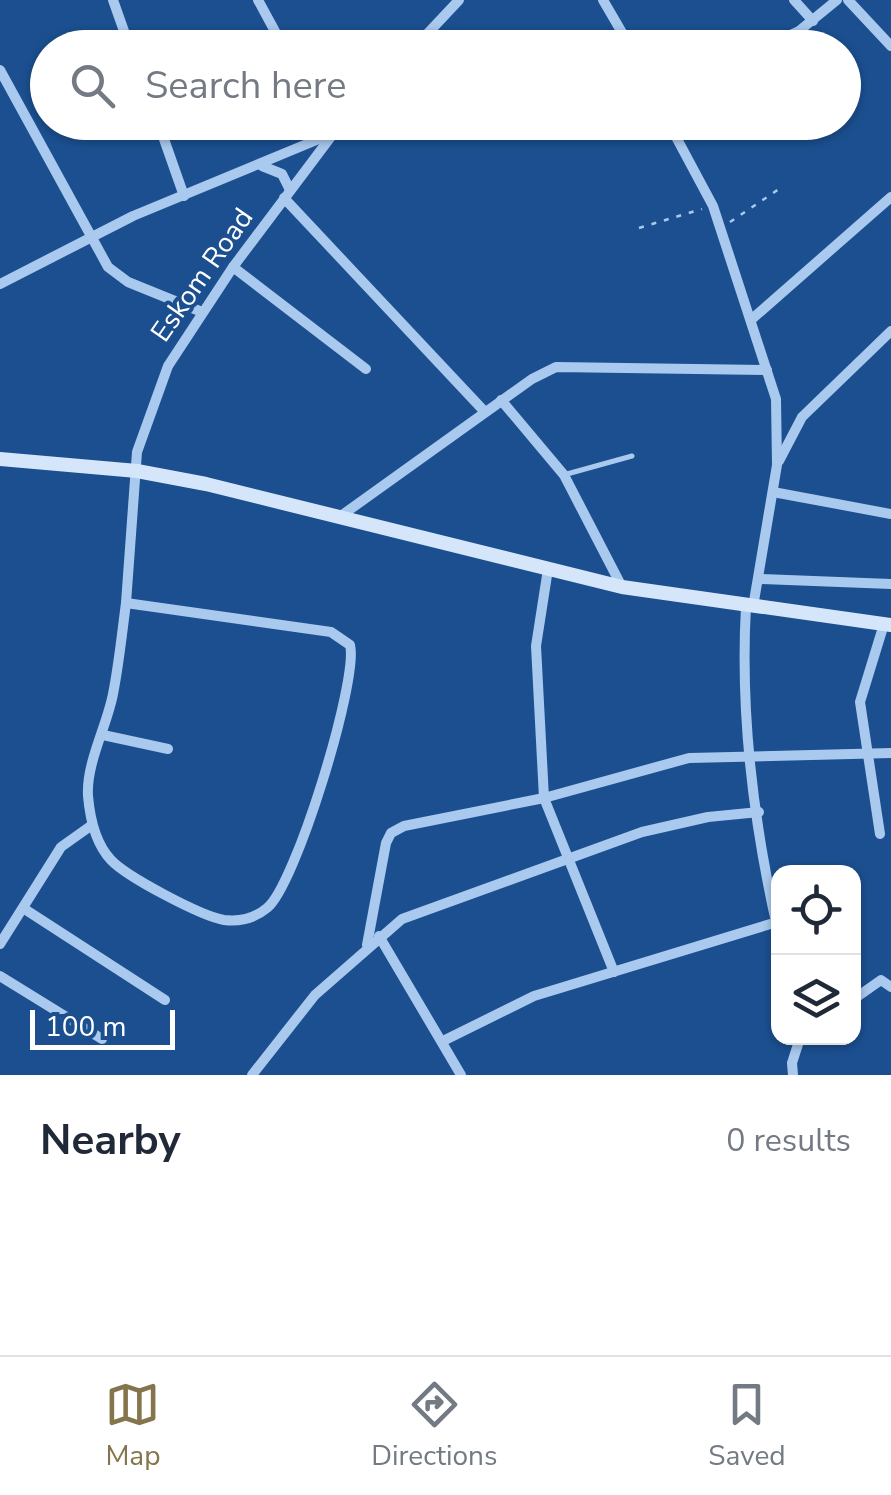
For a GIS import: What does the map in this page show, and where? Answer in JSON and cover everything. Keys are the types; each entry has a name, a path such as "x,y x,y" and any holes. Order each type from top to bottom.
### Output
{"street":[{"path":"113,0 124,30"},
{"path":"258,0 274,30"},
{"path":"431,30 459,0"},
{"path":"603,0 620,30"},
{"path":"794,0 813,21"},
{"path":"796,30 836,0"},
{"path":"848,0 891,46"},
{"path":"0,70 30,125"},
{"path":"38,140 90,236 116,274 202,312"},
{"path":"164,140 184,196"},
{"path":"0,284 90,236 317,140"},
{"name":"Eskom Road","path":"92,824 88,790 103,734 126,603 137,452 168,366 233,267 328,140"},
{"path":"678,140 713,206 776,398 777,465 759,580 749,606 742,682 771,884"},
{"path":"262,166 282,174 286,193 485,412"},
{"path":"752,319 891,197"},
{"path":"233,267 366,369"},
{"path":"777,465 802,417 891,330"},
{"path":"337,519 545,372 570,364 767,370"},
{"path":"501,400 564,475 622,587"},
{"path":"0,458 138,472 622,587 888,624 861,694 880,834"},
{"path":"772,492 891,514"},
{"path":"548,569 536,646 544,798 614,972"},
{"path":"759,580 891,584"},
{"path":"0,944 68,838 92,824 112,862 209,915 240,920 267,908 278,898 293,869 348,694 354,660 350,645 331,632 126,603"},
{"path":"103,734 168,749"},
{"path":"367,945 373,897 391,832 420,822 544,798 660,764 752,754 891,753"},
{"path":"252,1075 315,995 367,945 419,910 674,824 759,812"},
{"path":"23,908 165,1000"},
{"path":"443,1041 534,996 771,928"},
{"path":"379,936 461,1075"},
{"path":"0,976 102,1039"},
{"path":"861,994 881,980 891,987"},
{"path":"794,1075 792,1063 798,1045"}],"lane":[{"path":"564,475 632,456"}],"path":[{"path":"721,228 779,190"},
{"path":"640,228 713,206"}]}
